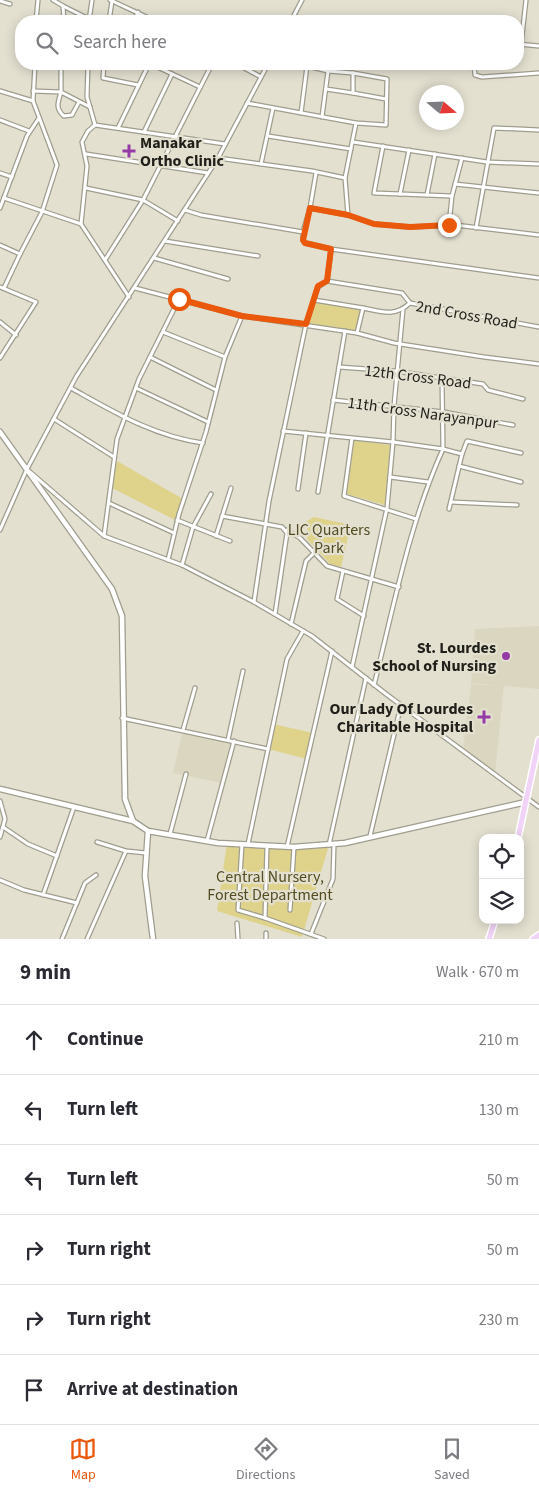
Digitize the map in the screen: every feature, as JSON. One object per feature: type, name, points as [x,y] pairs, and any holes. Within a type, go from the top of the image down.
[{"type":"main road","points":[[519,834],[539,740]]},
{"type":"main road","points":[[489,939],[494,924]]},
{"type":"main road","points":[[532,939],[539,935]]},
{"type":"street","points":[[37,15],[38,0]]},
{"type":"street","points":[[53,0],[80,15]]},
{"type":"street","points":[[90,15],[92,0]]},
{"type":"street","points":[[110,15],[111,0],[144,15]]},
{"type":"street","points":[[294,15],[302,0]]},
{"type":"street","points":[[524,15],[526,0]]},
{"type":"street","points":[[0,1],[10,4]]},
{"type":"street","points":[[63,6],[64,15]]},
{"type":"street","points":[[524,44],[539,46]]},
{"type":"street","points":[[0,358],[36,302],[2,288],[42,212],[57,165],[33,102],[35,70]]},
{"type":"street","points":[[61,70],[61,92],[57,107],[59,112],[64,116],[72,115],[79,102]]},
{"type":"street","points":[[88,70],[87,97],[95,125]]},
{"type":"street","points":[[104,70],[103,78],[138,85]]},
{"type":"street","points":[[118,128],[147,70]]},
{"type":"street","points":[[163,70],[200,87]]},
{"type":"street","points":[[105,260],[142,200],[209,70]]},
{"type":"street","points":[[248,70],[261,77]]},
{"type":"street","points":[[0,530],[27,469],[71,388],[218,158],[265,70]]},
{"type":"street","points":[[301,113],[306,70]]},
{"type":"street","points":[[247,103],[356,123],[386,125],[387,79],[324,70]]},
{"type":"street","points":[[475,70],[475,75],[482,76],[539,73]]},
{"type":"street","points":[[322,117],[328,71]]},
{"type":"street","points":[[353,73],[353,94]]},
{"type":"street","points":[[144,132],[172,74]]},
{"type":"street","points":[[326,89],[386,99]]},
{"type":"street","points":[[0,91],[33,102]]},
{"type":"street","points":[[34,91],[61,92],[90,107]]},
{"type":"street","points":[[261,164],[274,108]]},
{"type":"street","points":[[0,208],[30,131],[39,118]]},
{"type":"street","points":[[0,120],[30,131]]},
{"type":"street","points":[[348,215],[345,178],[356,123]]},
{"type":"street","points":[[81,224],[86,154],[82,142],[88,131],[95,125],[225,144]]},
{"type":"street","points":[[476,228],[494,128],[539,130]]},
{"type":"street","points":[[268,136],[351,149]]},
{"type":"street","points":[[353,142],[487,162],[539,164]]},
{"type":"street","points":[[383,146],[374,192],[452,196]]},
{"type":"street","points":[[400,194],[409,150]]},
{"type":"street","points":[[86,154],[208,173]]},
{"type":"street","points":[[427,195],[435,154]]},
{"type":"street","points":[[218,158],[345,178]]},
{"type":"street","points":[[449,225],[452,196],[462,158]]},
{"type":"street","points":[[0,173],[12,178]]},
{"type":"street","points":[[316,173],[304,232],[303,240],[305,243],[331,249],[539,278]]},
{"type":"street","points":[[455,184],[539,192]]},
{"type":"street","points":[[85,188],[142,200],[178,222]]},
{"type":"street","points":[[4,198],[81,224],[129,297]]},
{"type":"street","points":[[310,208],[348,215],[374,224],[410,227],[449,225],[539,235]]},
{"type":"street","points":[[185,210],[200,215],[304,232]]},
{"type":"street","points":[[165,241],[258,256]]},
{"type":"street","points":[[0,245],[20,254]]},
{"type":"street","points":[[327,281],[331,249]]},
{"type":"street","points":[[154,258],[228,279]]},
{"type":"street","points":[[254,602],[265,524],[283,431],[306,324],[318,286],[327,281],[402,293],[410,303]]},
{"type":"street","points":[[135,288],[242,316],[306,324],[358,333],[401,344],[539,364]]},
{"type":"street","points":[[104,536],[117,438],[136,388],[179,299]]},
{"type":"street","name":"2nd Cross Road","points":[[314,300],[390,314],[403,309],[410,303],[539,327]]},
{"type":"street","points":[[358,333],[363,308]]},
{"type":"street","points":[[352,667],[387,508],[403,309]]},
{"type":"street","points":[[168,560],[177,520],[203,443],[224,357],[242,316]]},
{"type":"street","points":[[0,322],[16,335]]},
{"type":"street","points":[[318,492],[345,331]]},
{"type":"street","points":[[162,332],[224,357]]},
{"type":"street","points":[[150,357],[216,390]]},
{"type":"street","name":"12th Cross Road","points":[[339,367],[398,371],[483,384],[488,390],[523,399]]},
{"type":"street","points":[[374,685],[416,519],[428,482],[443,449],[444,412],[442,379]]},
{"type":"street","points":[[71,388],[125,418],[175,439],[203,443]]},
{"type":"street","points":[[136,388],[208,422]]},
{"type":"street","name":"11th Cross Narayanpur","points":[[333,400],[444,412],[513,425]]},
{"type":"street","points":[[54,419],[114,457]]},
{"type":"street","points":[[283,431],[393,442],[443,449],[462,454]]},
{"type":"street","points":[[0,432],[112,589],[122,616],[124,629],[122,718],[125,799],[133,821]]},
{"type":"street","points":[[298,489],[306,433]]},
{"type":"street","points":[[352,438],[344,496],[387,508],[416,519]]},
{"type":"street","points":[[449,509],[462,454],[467,441],[521,453]]},
{"type":"street","points":[[459,466],[521,482]]},
{"type":"street","points":[[27,469],[104,536],[182,565],[303,630],[539,807]]},
{"type":"street","points":[[390,476],[428,482]]},
{"type":"street","points":[[216,536],[231,488]]},
{"type":"street","points":[[182,565],[193,527],[211,494]]},
{"type":"street","points":[[109,502],[174,533]]},
{"type":"street","points":[[451,502],[517,504]]},
{"type":"street","points":[[222,516],[282,527],[300,538],[327,566],[399,587]]},
{"type":"street","points":[[177,520],[230,541]]},
{"type":"street","points":[[275,614],[288,532],[282,527]]},
{"type":"street","points":[[291,624],[306,561],[314,553]]},
{"type":"street","points":[[343,571],[337,598],[364,616]]},
{"type":"street","points":[[248,844],[287,659],[303,630]]},
{"type":"street","points":[[287,847],[332,651]]},
{"type":"street","points":[[228,740],[243,671]]},
{"type":"street","points":[[311,934],[333,879],[331,844],[366,678]]},
{"type":"street","points":[[183,730],[194,688]]},
{"type":"street","points":[[370,836],[401,705]]},
{"type":"street","points":[[122,718],[268,749]]},
{"type":"street","points":[[207,841],[234,741]]},
{"type":"street","points":[[170,834],[186,774]]},
{"type":"street","points":[[0,788],[133,821],[148,831],[207,841],[287,847],[331,844],[527,799]]},
{"type":"street","points":[[0,801],[5,819],[0,837]]},
{"type":"street","points":[[43,895],[74,806]]},
{"type":"street","points":[[3,827],[28,844],[57,856]]},
{"type":"street","points":[[148,831],[145,876],[152,939]]},
{"type":"street","points":[[97,842],[126,851],[147,853]]},
{"type":"street","points":[[242,844],[238,910],[324,939]]},
{"type":"street","points":[[265,918],[267,846]]},
{"type":"street","points":[[290,910],[294,847]]},
{"type":"street","points":[[87,939],[126,851]]},
{"type":"street","points":[[62,939],[85,883],[96,875]]},
{"type":"street","points":[[0,880],[24,890],[77,903]]},
{"type":"street","points":[[237,923],[238,939]]},
{"type":"street","points":[[266,934],[266,939]]},
{"type":"shaded area","name":"St. Lourdes School of Nursing","points":[[539,626],[539,689],[471,683],[475,629]]},
{"type":"shaded area","name":"Our Lady Of Lourdes Charitable Hospital","points":[[471,684],[504,686],[495,774],[463,749]]},
{"type":"shaded area","points":[[183,730],[234,741],[222,783],[173,773]]},
{"type":"green space","points":[[314,300],[363,308],[357,333],[306,324]]},
{"type":"green space","points":[[354,440],[390,445],[385,505],[347,494]]},
{"type":"green space","points":[[117,461],[183,499],[175,520],[112,488]]},
{"type":"green space","name":"LIC Quarters Park","points":[[314,517],[351,525],[341,567],[330,564],[307,539],[307,521]]},
{"type":"green space","points":[[273,724],[313,733],[307,759],[268,749]]},
{"type":"green space","name":"Central Nursery, Forest Department","points":[[227,843],[294,847],[329,845],[302,937],[217,911]]},
{"type":"place","name":"Manakar Ortho Clinic","points":[[129,151]]},
{"type":"place","name":"St. Lourdes School of Nursing","points":[[506,656]]},
{"type":"place","name":"Our Lady Of Lourdes Charitable Hospital","points":[[484,717]]},
{"type":"route","points":[[179,299],[242,316],[306,324],[318,286],[327,281],[331,249],[305,243],[303,240],[310,208],[348,215],[374,224],[410,227],[449,225]]}]
